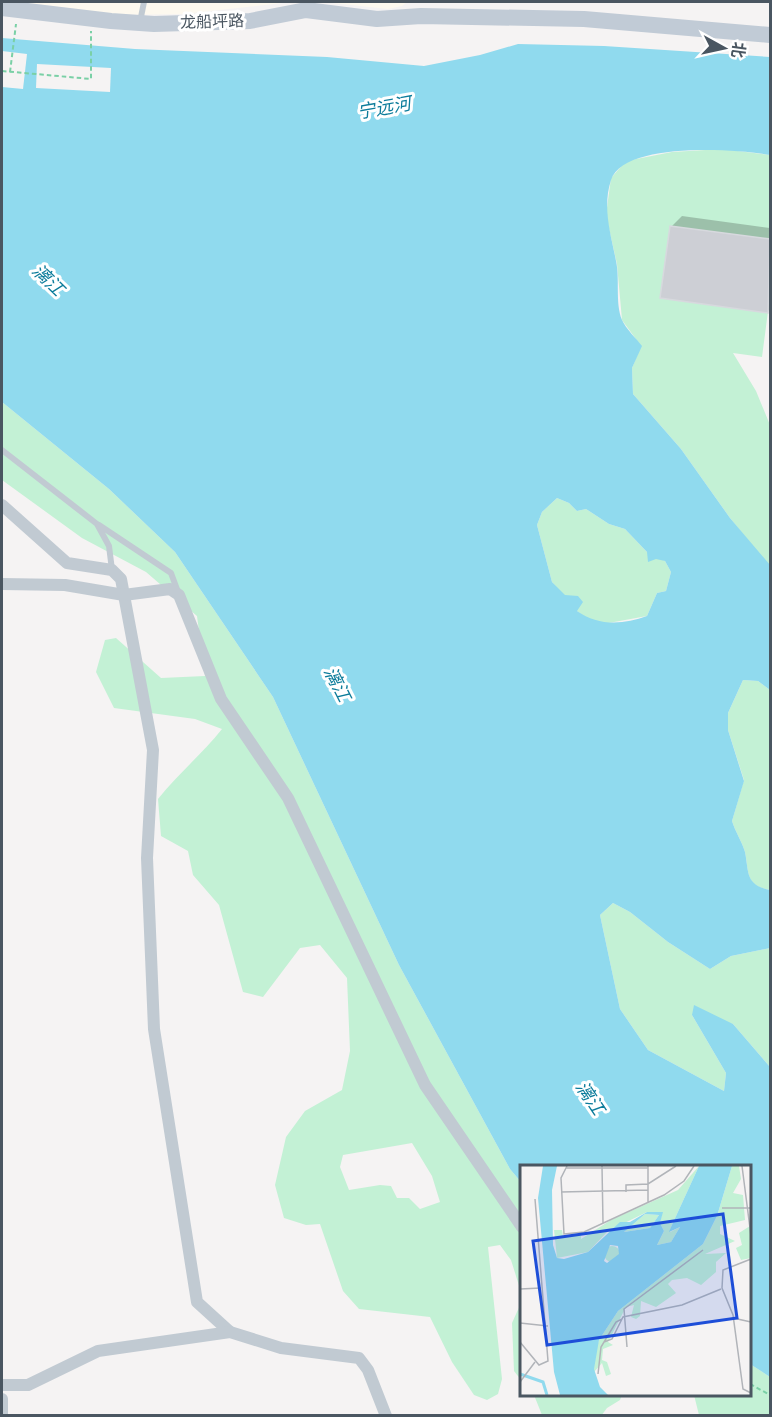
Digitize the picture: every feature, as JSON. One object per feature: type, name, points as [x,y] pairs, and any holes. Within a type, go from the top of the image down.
[{"type":"street","name":"龙船坪路","points":[[10,9],[140,23],[250,21],[306,10],[377,19],[422,9],[584,19],[771,35]]},
{"type":"street","points":[[2,505],[67,563],[112,570],[121,579],[153,750],[147,858],[154,1029],[197,1302],[230,1332],[281,1348],[359,1358],[368,1370],[386,1416]]},
{"type":"street","points":[[2,584],[65,585],[124,595],[170,589],[179,595],[221,699],[288,798],[425,1084],[520,1224]]},
{"type":"street","points":[[2,1385],[28,1385],[98,1351],[230,1332]]},
{"type":"street","points":[[2,1399],[2,1416]]},
{"type":"lane","points":[[140,23],[144,2]]},
{"type":"lane","points":[[2,450],[98,524],[171,573],[179,595]]},
{"type":"lane","points":[[98,524],[109,546],[112,570]]},
{"type":"path","points":[[10,9],[10,72]]},
{"type":"path","points":[[2,71],[91,79],[89,42],[93,19]]},
{"type":"path","points":[[751,1385],[771,1395]]},
{"type":"shaded area","points":[[20,2],[407,2],[402,6],[388,9],[332,3],[283,3],[183,14],[121,15]]},
{"type":"green space","points":[[722,149],[770,155],[770,296],[762,357],[733,353],[756,391],[770,425],[770,567],[730,518],[681,449],[633,394],[632,368],[641,346],[622,320],[617,264],[606,215],[611,178],[626,161],[672,152]]},
{"type":"green space","points":[[2,402],[109,489],[175,552],[273,697],[399,965],[510,1169],[520,1181],[520,1289],[511,1260],[500,1245],[488,1247],[502,1379],[498,1394],[487,1400],[474,1395],[452,1362],[430,1317],[359,1309],[343,1291],[320,1224],[306,1225],[284,1218],[275,1185],[286,1137],[305,1111],[342,1090],[350,1051],[347,978],[320,945],[300,948],[263,997],[243,992],[219,905],[193,875],[188,851],[161,836],[158,799],[222,729],[195,719],[114,708],[96,672],[105,640],[116,638],[161,678],[205,676],[197,616],[146,572],[82,538],[2,480]],"holes":[[[412,1143],[432,1176],[440,1202],[420,1209],[409,1198],[397,1198],[391,1186],[380,1185],[349,1190],[340,1167],[343,1155]]]},
{"type":"green space","points":[[557,498],[569,503],[577,511],[586,509],[609,524],[625,529],[647,552],[665,561],[671,572],[666,591],[657,593],[647,616],[603,624],[590,621],[577,611],[552,582],[537,525],[542,512]]},
{"type":"green space","points":[[743,680],[758,681],[770,690],[770,890],[752,881],[745,852],[732,821],[744,780],[728,730],[728,713]]},
{"type":"green space","points":[[613,903],[630,912],[668,942],[710,969],[731,956],[770,948],[770,1067],[733,1024],[692,1015],[726,1073],[724,1091],[648,1050],[620,1009],[600,915]]},
{"type":"green space","points":[[520,1305],[520,1379],[514,1371],[512,1323]]},
{"type":"green space","points":[[751,1365],[770,1377],[770,1415],[699,1415],[694,1396],[751,1396]]},
{"type":"green space","points":[[534,1396],[622,1396],[601,1416],[542,1415]]},
{"type":"water","points":[[2,38],[135,49],[327,57],[424,66],[480,55],[518,44],[604,46],[770,57],[770,155],[709,150],[659,153],[637,159],[620,167],[611,180],[607,211],[617,268],[620,313],[626,327],[642,346],[632,368],[633,394],[681,449],[730,518],[770,565],[770,690],[758,681],[743,680],[728,713],[728,730],[744,781],[732,821],[745,852],[752,881],[770,890],[770,948],[731,956],[710,969],[668,942],[630,912],[613,903],[600,915],[620,1009],[648,1050],[724,1091],[726,1073],[692,1015],[694,1005],[733,1024],[770,1067],[770,1377],[751,1365],[751,1165],[520,1165],[520,1181],[510,1169],[399,965],[273,697],[175,552],[109,489],[2,402]],"holes":[[[557,498],[569,503],[577,511],[586,509],[609,524],[625,529],[647,552],[648,562],[656,559],[665,561],[671,572],[666,591],[657,593],[647,616],[611,623],[593,619],[577,611],[583,602],[578,596],[565,595],[552,582],[537,525],[542,512]]]},
{"type":"pier","points":[[2,51],[27,54],[23,89],[2,87]]},
{"type":"pier","points":[[37,64],[111,68],[110,92],[36,88]]},
{"type":"building","points":[[670,226],[770,239],[768,313],[660,298]]},
{"type":"water label","name":"宁远河","points":[[384,108]]},
{"type":"water label","name":"漓江","points":[[48,280]]},
{"type":"water label","name":"漓江","points":[[337,684]]},
{"type":"water label","name":"漓江","points":[[590,1098]]}]
